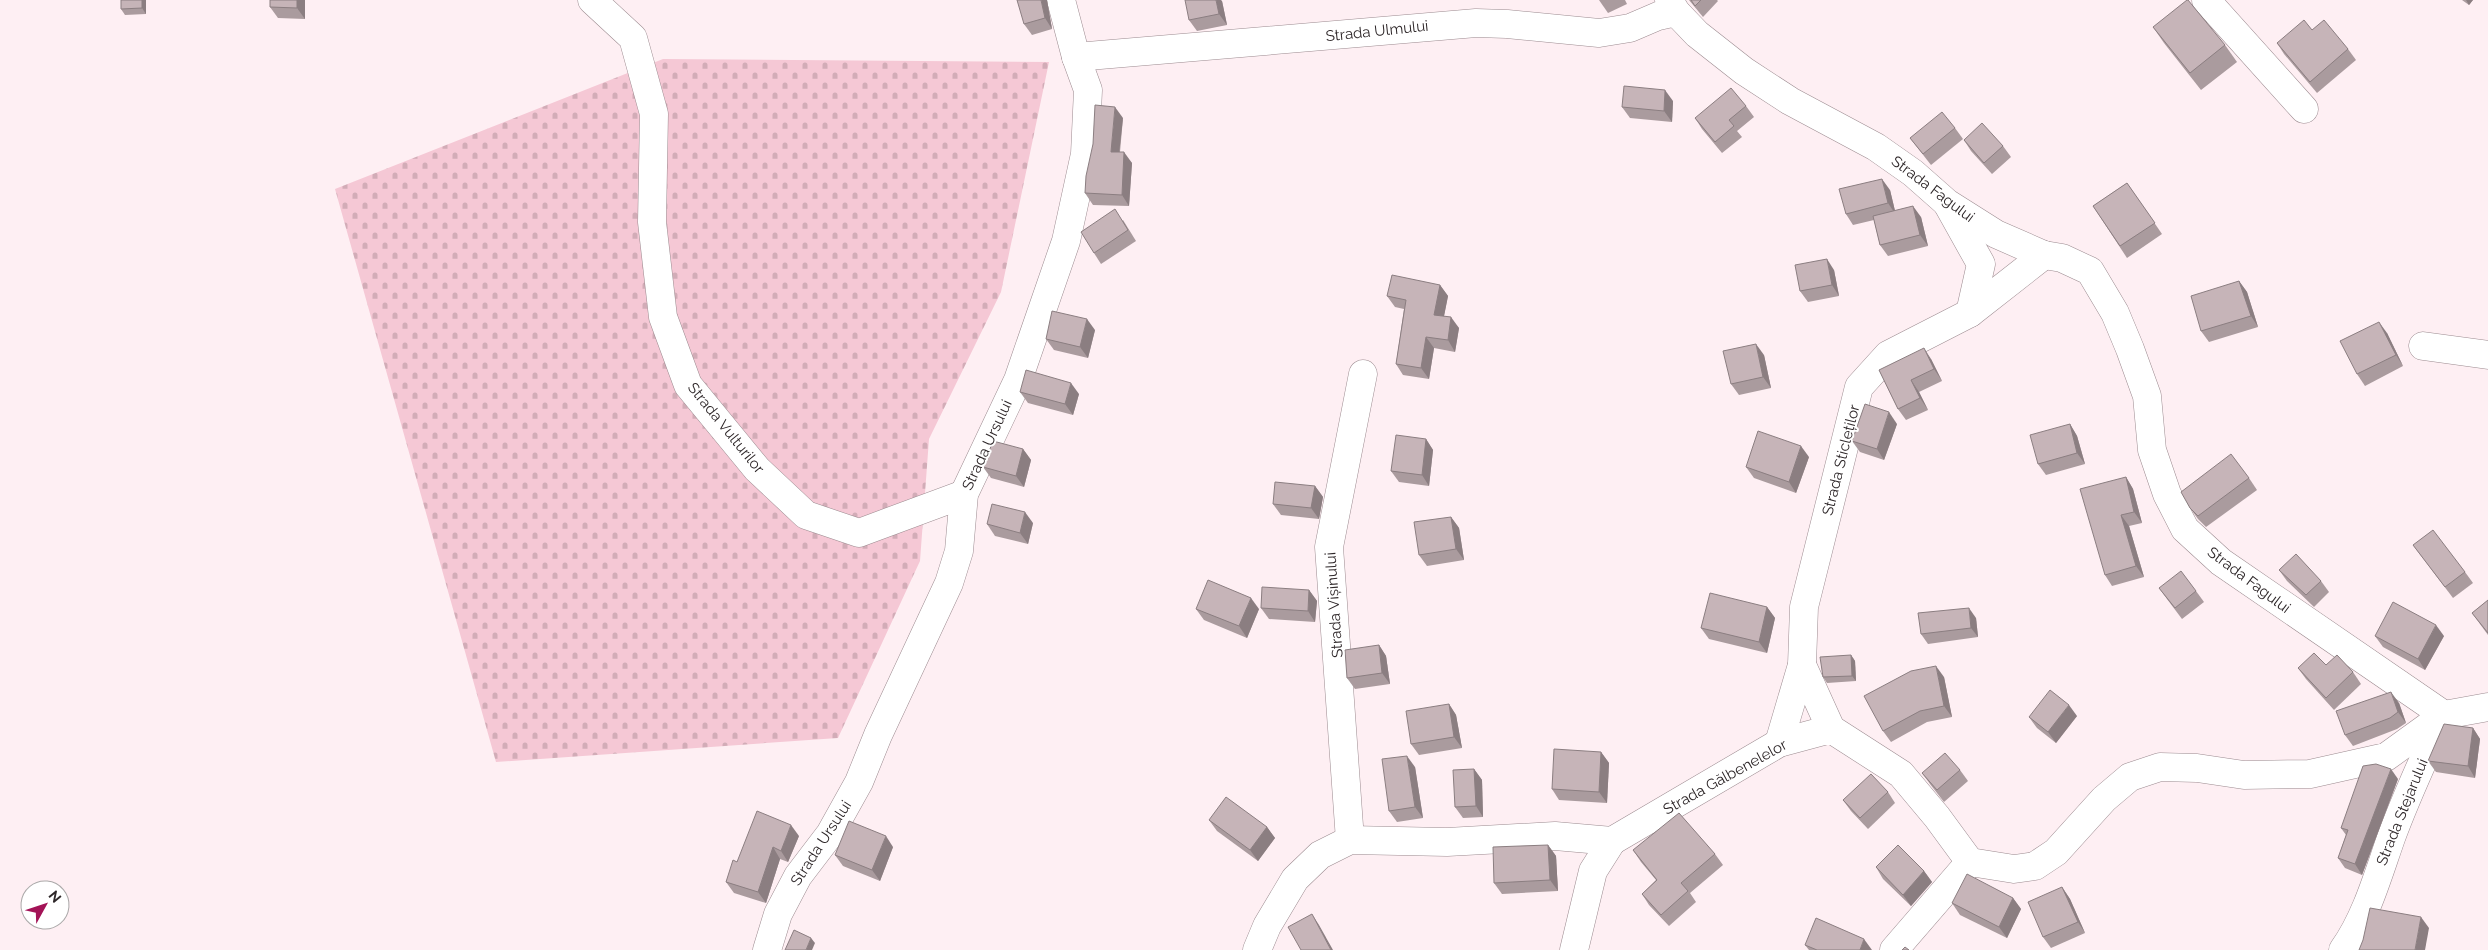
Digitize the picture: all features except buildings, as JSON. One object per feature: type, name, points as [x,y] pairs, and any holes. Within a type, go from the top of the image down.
[{"type":"street","name":"Strada Vulturilor","points":[[592,0],[633,38],[654,114],[652,222],[663,317],[688,385],[757,469],[806,515],[859,533],[964,494]]},
{"type":"street","name":"Strada Ursului","points":[[767,950],[778,914],[794,884],[830,834],[859,782],[878,735],[949,583],[959,551],[964,494],[1018,380],[1066,241],[1086,145],[1088,90],[1076,57],[1061,0]]},
{"type":"street","points":[[2206,0],[2304,109]]},
{"type":"street","name":"Strada Ulmului","points":[[1076,57],[1476,23],[1507,24],[1599,33],[1630,28],[1658,16],[1672,6]]},
{"type":"street","name":"Strada Fagului","points":[[1672,6],[1697,34],[1744,71],[1790,101],[1876,147],[1913,173],[1946,203],[1996,234],[2044,255],[2062,258],[2090,271],[2115,313],[2148,396],[2152,450],[2167,494],[2185,529],[2221,562],[2444,715]]},
{"type":"street","points":[[1946,203],[1981,264],[1970,313]]},
{"type":"street","name":"Strada Sticleților","points":[[1779,743],[1802,665],[1804,607],[1859,387],[1888,355],[1970,313],[2044,255]]},
{"type":"street","points":[[2423,346],[2488,356]]},
{"type":"street","name":"Strada Vișinului","points":[[1350,840],[1329,547],[1363,374]]},
{"type":"street","name":"Strada Sticleților","points":[[1802,665],[1831,729]]},
{"type":"street","points":[[1831,729],[1901,774],[1938,817],[1970,862],[2014,869],[2035,866],[2056,852],[2104,799],[2130,777],[2160,767],[2197,768],[2244,775],[2310,774],[2386,757],[2444,715],[2488,707]]},
{"type":"street","name":"Strada Stejarului","points":[[2343,950],[2351,940],[2411,785],[2444,715]]},
{"type":"street","name":"Strada Gălbenelelor","points":[[1612,840],[1779,743],[1831,729]]},
{"type":"street","points":[[1257,950],[1267,926],[1295,879],[1320,855],[1350,840],[1447,842],[1555,836],[1612,840],[1593,871],[1574,950]]},
{"type":"street","points":[[1894,950],[1970,862]]},
{"type":"green space","points":[[663,59],[1049,62],[1001,292],[929,439],[920,561],[838,738],[496,762],[335,189]]}]
